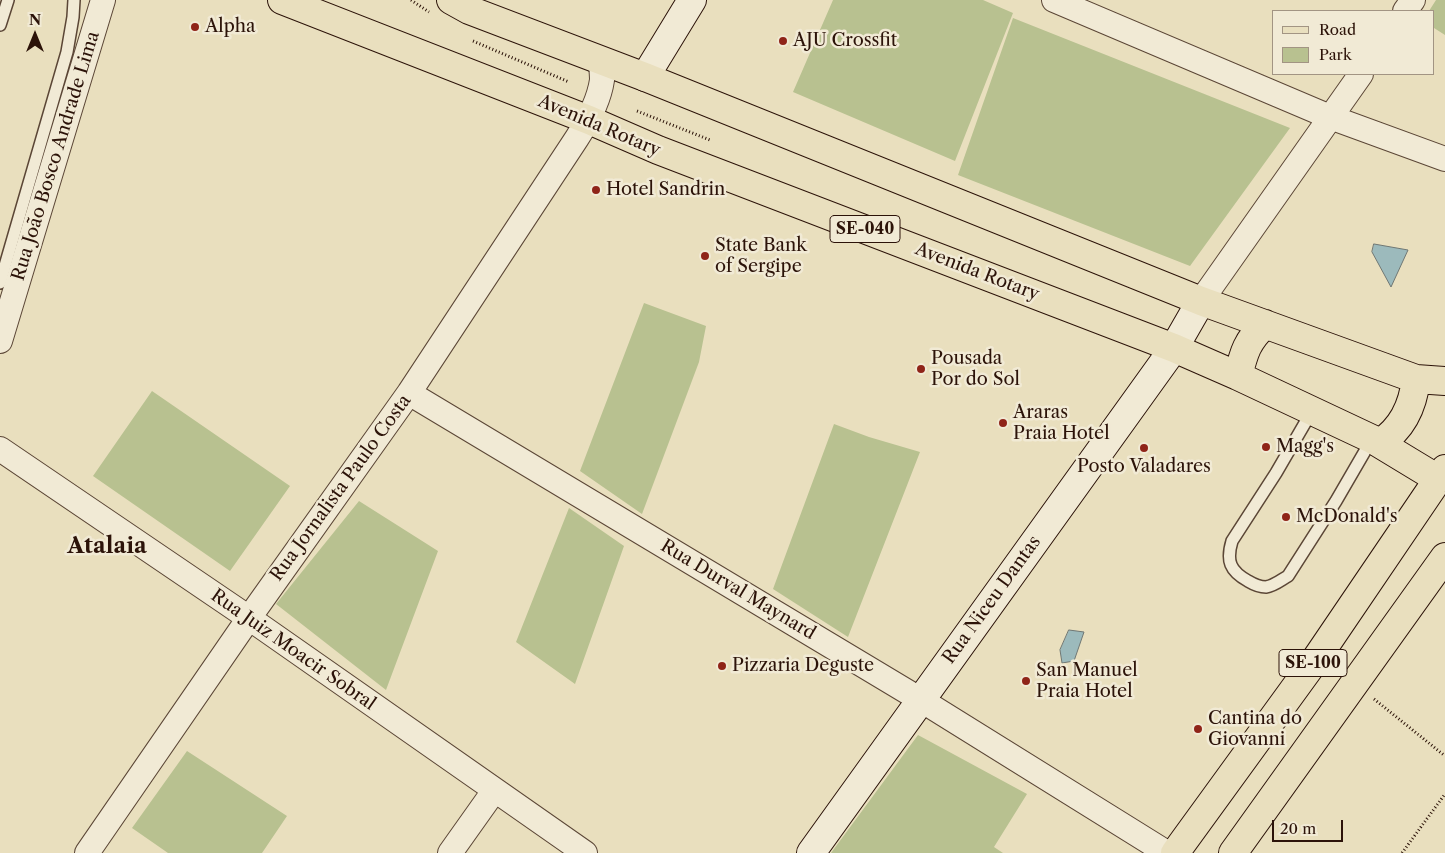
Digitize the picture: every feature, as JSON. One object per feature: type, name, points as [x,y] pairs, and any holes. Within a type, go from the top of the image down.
[{"type":"main road","name":"Avenida Rotary","points":[[282,0],[589,120],[658,150],[1174,348],[1238,376],[1442,474]]},
{"type":"main road","points":[[451,0],[468,10],[645,77],[1201,301],[1416,379],[1445,381]]},
{"type":"main road","points":[[1238,376],[1247,345],[1252,336],[1265,324]]},
{"type":"main road","points":[[1376,441],[1391,436],[1402,423],[1414,396],[1416,379]]},
{"type":"main road","name":"SE-100","points":[[1175,853],[1316,658],[1442,474]]},
{"type":"main road","name":"SE-100","points":[[1233,853],[1354,683],[1430,584],[1445,557]]},
{"type":"street","name":"Rua João Bosco Andrade Lima","points":[[0,340],[102,0]]},
{"type":"street","points":[[645,77],[692,0]]},
{"type":"street","points":[[1054,0],[1330,117],[1445,159]]},
{"type":"street","name":"Rua Jornalista Paulo Costa","points":[[87,853],[249,618],[409,393],[589,120],[602,79],[600,60]]},
{"type":"street","points":[[1201,301],[1360,75]]},
{"type":"street","name":"Rua Niceu Dantas","points":[[811,853],[1174,348],[1201,301]]},
{"type":"street","name":"Rua Durval Maynard","points":[[409,393],[921,700],[1167,853]]},
{"type":"street","name":"Rua Juiz Moacir Sobral","points":[[0,449],[249,618],[585,853]]},
{"type":"street","points":[[450,853],[494,791]]},
{"type":"lane","points":[[0,25],[8,0]]},
{"type":"lane","points":[[0,283],[67,52],[74,0]]},
{"type":"lane","points":[[1312,411],[1276,473],[1239,530],[1229,550],[1229,559],[1237,575],[1255,585],[1266,587],[1276,584],[1288,576],[1376,441]]},
{"type":"path","points":[[1354,683],[1445,756]]},
{"type":"path","points":[[1402,853],[1445,794]]},
{"type":"green space","points":[[833,0],[983,0],[1013,13],[955,161],[793,92]]},
{"type":"green space","points":[[1436,0],[1445,0],[1445,35],[1435,29],[1435,10],[1430,10]]},
{"type":"green space","points":[[1013,18],[1290,128],[1190,266],[958,175]]},
{"type":"green space","points":[[644,303],[706,326],[699,362],[642,514],[580,471]]},
{"type":"green space","points":[[152,391],[290,486],[230,571],[93,476]]},
{"type":"green space","points":[[834,424],[869,437],[920,452],[848,637],[773,589]]},
{"type":"green space","points":[[359,501],[438,551],[386,690],[276,604]]},
{"type":"green space","points":[[569,508],[624,546],[575,684],[516,642]]},
{"type":"green space","points":[[918,735],[1027,794],[994,847],[1003,853],[831,853]]},
{"type":"green space","points":[[187,751],[287,816],[262,853],[168,853],[132,828]]},
{"type":"water","points":[[1374,244],[1408,250],[1391,287],[1372,252]]},
{"type":"water","points":[[1069,630],[1084,632],[1074,661],[1062,663],[1060,650]]},
{"type":"place","name":"Alpha","points":[[195,27]]},
{"type":"place","name":"AJU Crossfit","points":[[783,41]]},
{"type":"place","name":"Hotel Sandrin","points":[[596,190]]},
{"type":"place","name":"State Bank of Sergipe","points":[[705,256]]},
{"type":"place","name":"Pousada Por do Sol","points":[[921,369]]},
{"type":"place","name":"Araras Praia Hotel","points":[[1003,423]]},
{"type":"place","name":"Magg's","points":[[1266,447]]},
{"type":"place","name":"Posto Valadares","points":[[1144,448]]},
{"type":"place","name":"McDonald's","points":[[1286,517]]},
{"type":"place","name":"Pizzaria Deguste","points":[[722,666]]},
{"type":"place","name":"San Manuel Praia Hotel","points":[[1026,681]]},
{"type":"place","name":"Cantina do Giovanni","points":[[1198,729]]},
{"type":"district","name":"Atalaia","points":[[107,547]]}]
